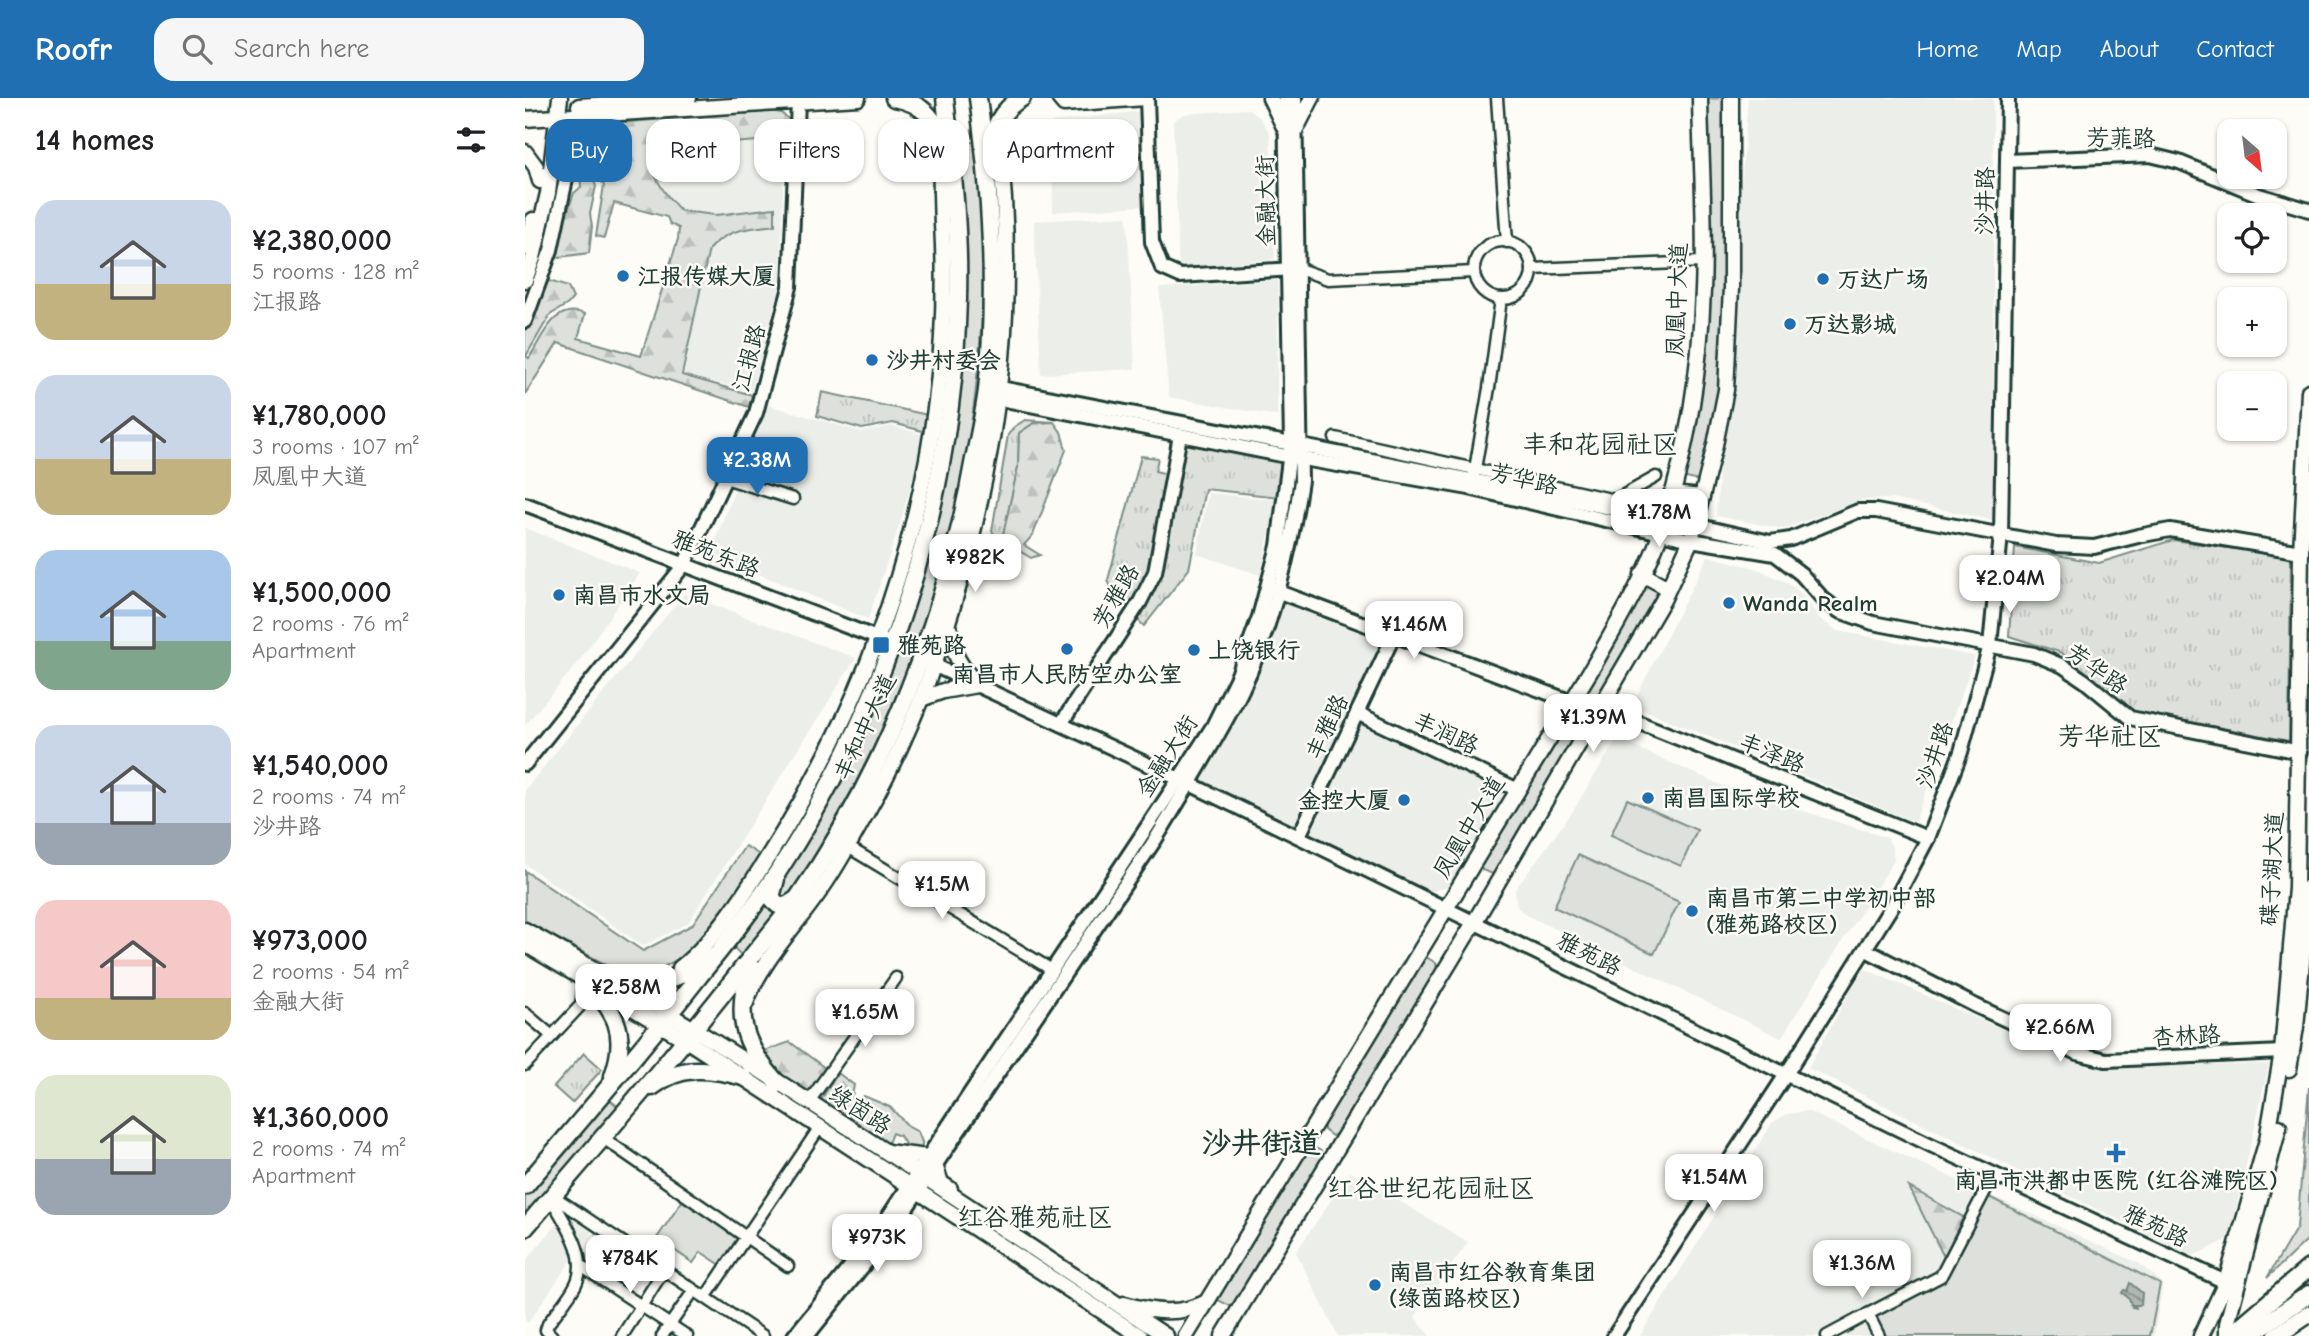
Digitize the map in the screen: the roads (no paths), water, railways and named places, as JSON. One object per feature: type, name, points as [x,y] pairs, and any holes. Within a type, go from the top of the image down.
[{"type":"main road","points":[[603,98],[622,103]]},
{"type":"main road","points":[[525,110],[689,98]]},
{"type":"main road","points":[[525,119],[555,108],[610,114],[857,98]]},
{"type":"main road","points":[[894,98],[912,101],[931,119]]},
{"type":"main road","name":"丰和中大道","points":[[945,98],[947,119]]},
{"type":"main road","name":"丰和中大道","points":[[978,98],[983,137]]},
{"type":"main road","points":[[1000,119],[1022,98]]},
{"type":"main road","points":[[1059,98],[1063,104],[1146,98]]},
{"type":"main road","points":[[1270,98],[1291,129],[1312,98]]},
{"type":"main road","name":"凤凰中大道","points":[[1186,1336],[1572,702],[1642,575],[1662,526],[1693,398],[1703,289],[1698,98]]},
{"type":"main road","points":[[1223,1336],[1475,922],[1668,589],[1691,540],[1726,390],[1731,288],[1731,98]]},
{"type":"main road","points":[[1732,127],[1738,98]]},
{"type":"main road","points":[[525,279],[533,258],[555,108]]},
{"type":"main road","points":[[741,1017],[750,990],[762,970],[823,887],[887,776],[921,699],[928,663],[949,620],[972,541],[988,472],[993,392],[1007,271],[1006,216],[999,133],[1003,113]]},
{"type":"main road","points":[[599,119],[610,114]]},
{"type":"main road","points":[[662,981],[697,955],[762,866],[823,762],[885,641],[887,616],[917,508],[934,412],[941,351],[943,237],[938,150],[929,116]]},
{"type":"main road","points":[[525,152],[545,183],[525,248]]},
{"type":"main road","name":"丰和中大道","points":[[525,1186],[665,1019],[777,873],[837,771],[867,709],[885,641],[911,590],[940,473],[951,396],[958,298],[954,182]]},
{"type":"main road","name":"丰和中大道","points":[[525,1228],[690,1035],[797,899],[854,807],[891,730],[928,663],[993,392],[992,255],[987,182]]},
{"type":"main road","name":"碟子湖大道","points":[[2227,1336],[2232,1285],[2267,1140],[2282,1052],[2296,888],[2301,551],[2309,391]]},
{"type":"main road","points":[[1671,494],[1702,497]]},
{"type":"main road","points":[[1642,575],[1668,589]]},
{"type":"main road","points":[[921,699],[943,691],[977,685],[959,663],[951,647],[949,620]]},
{"type":"main road","points":[[777,873],[771,897],[778,905],[786,906],[797,899]]},
{"type":"main road","name":"碟子湖大道","points":[[2201,1336],[2232,1285],[2276,1145],[2296,1027],[2309,887]]},
{"type":"main road","name":"绿茵路","points":[[525,930],[608,976],[690,1035],[808,1103],[882,1151],[917,1182],[1109,1307],[1166,1336]]},
{"type":"main road","points":[[608,976],[635,983],[673,979],[696,966],[730,937]]},
{"type":"main road","name":"绿茵路","points":[[525,944],[585,979],[665,1019]]},
{"type":"main road","points":[[753,955],[741,999],[741,1017],[755,1054],[778,1084]]},
{"type":"main road","points":[[585,979],[606,1002],[617,1021],[621,1039],[620,1056],[609,1087]]},
{"type":"main road","name":"绿茵路","points":[[690,1035],[744,1077],[820,1127],[980,1215],[1109,1307],[1140,1336]]},
{"type":"main road","points":[[631,1104],[659,1082],[691,1069],[707,1069],[744,1077]]},
{"type":"main road","points":[[882,1151],[931,1161],[941,1183],[973,1205],[980,1215]]},
{"type":"main road","points":[[2233,1336],[2242,1325],[2309,1268]]},
{"type":"main road","points":[[2248,1336],[2309,1294]]},
{"type":"main road","points":[[1109,1307],[1162,1313],[1185,1310],[1207,1302]]},
{"type":"main road","points":[[1109,1307],[1123,1336]]},
{"type":"main road","points":[[1237,1313],[1240,1336]]},
{"type":"main road","points":[[2276,1336],[2309,1314]]},
{"type":"main road","points":[[2295,1336],[2309,1327]]},
{"type":"street","points":[[1146,98],[1152,242],[1163,268],[1180,276],[1293,269],[1328,279],[1474,272]]},
{"type":"street","name":"金融大街","points":[[1285,98],[1291,129]]},
{"type":"street","name":"金融大街","points":[[794,1336],[917,1182],[1184,781],[1238,675],[1259,617],[1273,590],[1278,546],[1296,451],[1291,129],[1296,98]]},
{"type":"street","points":[[1497,98],[1507,242]]},
{"type":"street","name":"沙井路","points":[[1614,1336],[1866,950],[1929,838],[1961,752],[1990,645],[2001,535],[2008,98]]},
{"type":"street","name":"江报路","points":[[525,764],[684,565],[756,412],[790,287],[798,102]]},
{"type":"street","name":"芳菲路","points":[[2007,161],[2150,155],[2179,162],[2259,195],[2309,210]]},
{"type":"street","points":[[525,321],[551,250],[566,182]]},
{"type":"street","points":[[1497,242],[1514,244],[1527,254],[1532,269],[1526,287],[1520,294],[1501,299],[1479,287],[1474,272],[1480,253],[1497,242]]},
{"type":"street","points":[[1532,269],[1703,262]]},
{"type":"street","points":[[1474,475],[1501,299]]},
{"type":"street","name":"芳华路","points":[[993,392],[1181,435],[1474,475],[1662,526],[1691,540],[1775,554],[1801,574],[1823,599],[1839,611],[1873,623],[2034,654],[2085,681],[2130,718],[2300,752]]},
{"type":"street","name":"芳华路","points":[[993,392],[1662,526],[1695,525],[1770,542],[1791,539],[1858,511],[2056,545],[2094,547],[2169,530],[2301,551]]},
{"type":"street","name":"芳雅路","points":[[1061,724],[1140,602],[1155,572],[1181,435]]},
{"type":"street","points":[[1335,438],[1474,475],[1615,500],[1656,477]]},
{"type":"street","points":[[727,475],[794,496]]},
{"type":"street","name":"雅苑东路","points":[[525,504],[885,641]]},
{"type":"street","points":[[1273,590],[1572,702]]},
{"type":"street","name":"丰雅路","points":[[1299,836],[1394,635]]},
{"type":"street","name":"雅苑路","points":[[928,663],[1184,781],[1994,1174],[2232,1285]]},
{"type":"street","name":"丰泽路","points":[[1600,707],[1929,838]]},
{"type":"street","name":"丰润路","points":[[1357,713],[1518,790]]},
{"type":"street","name":"金融大街","points":[[931,1161],[1052,970],[1184,781]]},
{"type":"street","points":[[848,847],[1052,970]]},
{"type":"street","name":"杏林路","points":[[1866,950],[1973,1005],[2077,1053],[2096,1058],[2106,1060],[2282,1052]]},
{"type":"street","points":[[808,1103],[897,978]]},
{"type":"street","points":[[525,1065],[581,1004],[585,979]]},
{"type":"street","points":[[525,1013],[552,1036]]},
{"type":"street","points":[[709,1292],[820,1127]]},
{"type":"street","points":[[603,1138],[788,1266]]},
{"type":"street","points":[[1827,1336],[1941,1276],[1994,1174]]},
{"type":"street","name":"金融大街","points":[[807,1336],[891,1231],[917,1182]]},
{"type":"street","points":[[552,1197],[572,1238],[581,1266],[575,1286],[548,1324],[546,1331],[552,1336]]},
{"type":"street","points":[[552,1197],[763,1336]]},
{"type":"street","points":[[581,1266],[687,1336]]},
{"type":"street","points":[[622,1336],[664,1270]]},
{"type":"street","points":[[662,1336],[690,1296]]},
{"type":"street","points":[[1868,1314],[1879,1336]]},
{"type":"water","points":[[2130,1283],[2142,1293],[2141,1305],[2132,1305],[2137,1308],[2132,1307],[2129,1298],[2122,1293],[2127,1291]]},
{"type":"place","name":"江报传媒大厦","points":[[623,276]]},
{"type":"place","name":"万达广场","points":[[1823,279]]},
{"type":"place","name":"万达影城","points":[[1790,324]]},
{"type":"place","name":"沙井村委会","points":[[872,360]]},
{"type":"place","name":"南昌市水文局","points":[[559,595]]},
{"type":"place","name":"Wanda Realm","points":[[1729,603]]},
{"type":"place","name":"雅苑路","points":[[881,645]]},
{"type":"place","name":"南昌市人民防空办公室","points":[[1067,649]]},
{"type":"place","name":"上饶银行","points":[[1194,650]]},
{"type":"place","name":"南昌国际学校","points":[[1648,798]]},
{"type":"place","name":"金控大厦","points":[[1404,800]]},
{"type":"place","name":"南昌市第二中学初中部 (雅苑路校区)","points":[[1692,911]]},
{"type":"place","name":"南昌市洪都中医院 (红谷滩院区)","points":[[2116,1153]]},
{"type":"place","name":"南昌市红谷教育集团 (绿茵路校区)","points":[[1375,1285]]},
{"type":"district","name":"丰和花园社区","points":[[1600,445]]},
{"type":"district","name":"芳华社区","points":[[2110,737]]},
{"type":"district","name":"沙井街道","points":[[1261,1143]]},
{"type":"district","name":"红谷世纪花园社区","points":[[1431,1189]]},
{"type":"district","name":"红谷雅苑社区","points":[[1035,1218]]}]
